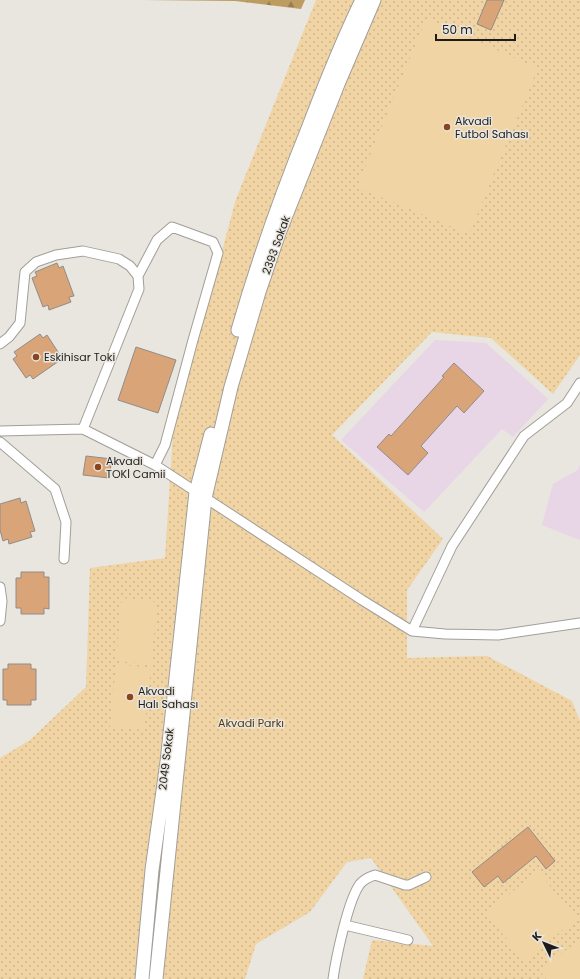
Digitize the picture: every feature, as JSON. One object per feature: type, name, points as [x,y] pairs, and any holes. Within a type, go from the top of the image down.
[{"type":"main road","name":"2393 Sokak","points":[[200,495],[230,358],[262,249],[344,37],[362,0]]},
{"type":"main road","name":"2393 Sokak","points":[[200,495],[242,348],[272,255],[338,84],[374,0]]},
{"type":"main road","name":"2049 Sokak","points":[[142,979],[152,870],[200,495]]},
{"type":"main road","name":"2049 Sokak","points":[[156,979],[200,495]]},
{"type":"street","points":[[83,429],[139,289],[138,276],[157,240],[172,227],[213,242],[218,253],[165,445],[155,465]]},
{"type":"street","points":[[0,344],[9,337],[20,323],[25,272],[36,262],[56,255],[83,251],[119,259],[130,266],[138,276]]},
{"type":"street","points":[[412,631],[452,546],[524,436],[567,403],[580,383]]},
{"type":"street","points":[[0,430],[83,429],[155,465],[412,631],[445,634],[498,634],[580,623]]},
{"type":"street","points":[[0,442],[55,490],[66,522],[64,559]]},
{"type":"street","points":[[0,587],[2,601],[0,621]]},
{"type":"street","points":[[331,978],[345,925],[359,885],[366,878],[375,874],[405,885],[409,885],[426,877]]},
{"type":"street","points":[[345,925],[408,940]]},
{"type":"shaded area","points":[[435,340],[486,343],[548,399],[513,437],[502,429],[424,512],[341,440]]},
{"type":"shaded area","points":[[580,465],[580,540],[542,525],[553,484],[578,470]]},
{"type":"green space","points":[[143,0],[305,0],[301,9],[235,1]]},
{"type":"green space","name":"Akvadi Parkı","points":[[316,0],[580,0],[580,355],[553,394],[491,338],[432,332],[332,435],[443,539],[407,590],[407,658],[487,656],[572,701],[580,721],[580,979],[363,979],[372,940],[433,946],[371,858],[347,862],[310,912],[256,944],[245,979],[0,979],[0,758],[30,740],[86,687],[90,568],[165,558],[173,433],[236,199]]},
{"type":"green space","name":"Akvadi Futbol Sahası","points":[[426,19],[538,68],[469,234],[357,187]]},
{"type":"green space","name":"Akvadi Halı Sahası","points":[[122,598],[157,602],[151,664],[116,661]]},
{"type":"green space","name":"Akvadi Halı Sahası","points":[[116,664],[151,668],[144,730],[110,727]]},
{"type":"green space","points":[[538,871],[576,919],[524,961],[486,913]]},
{"type":"green space","points":[[580,939],[580,979],[546,979],[540,971]]},
{"type":"building","points":[[487,0],[504,0],[491,30],[477,24]]},
{"type":"building","points":[[57,263],[59,268],[63,266],[74,296],[69,297],[71,302],[49,310],[48,305],[43,307],[32,278],[37,276],[35,272]]},
{"type":"building","name":"Eskihisar Toki","points":[[40,334],[43,338],[47,335],[60,355],[56,358],[59,361],[33,379],[30,375],[26,378],[13,359],[17,356],[14,352]]},
{"type":"building","points":[[136,347],[176,360],[158,413],[118,400]]},
{"type":"building","points":[[454,363],[484,391],[464,413],[457,406],[421,446],[428,453],[408,475],[377,447],[389,434],[391,436],[444,377],[442,376]]},
{"type":"building","name":"Akvadi TOKİ Camii","points":[[86,456],[112,459],[109,478],[83,475]]},
{"type":"building","points":[[20,498],[21,503],[26,501],[35,531],[30,532],[32,537],[9,544],[8,539],[3,541],[0,530],[0,504]]},
{"type":"building","points":[[21,572],[44,572],[44,577],[49,577],[49,609],[44,608],[44,614],[21,614],[21,608],[16,608],[16,578],[21,578]]},
{"type":"building","points":[[8,664],[31,664],[31,669],[36,669],[36,700],[31,700],[31,705],[7,705],[7,700],[3,700],[3,669],[8,669]]},
{"type":"building","points":[[528,827],[555,861],[546,869],[536,856],[503,883],[498,876],[484,887],[472,872]]},
{"type":"place","name":"Akvadi Futbol Sahası","points":[[447,127]]},
{"type":"place","name":"Eskihisar Toki","points":[[36,357]]},
{"type":"place","name":"Akvadi TOKİ Camii","points":[[98,467]]},
{"type":"place","name":"Akvadi Halı Sahası","points":[[130,697]]}]
